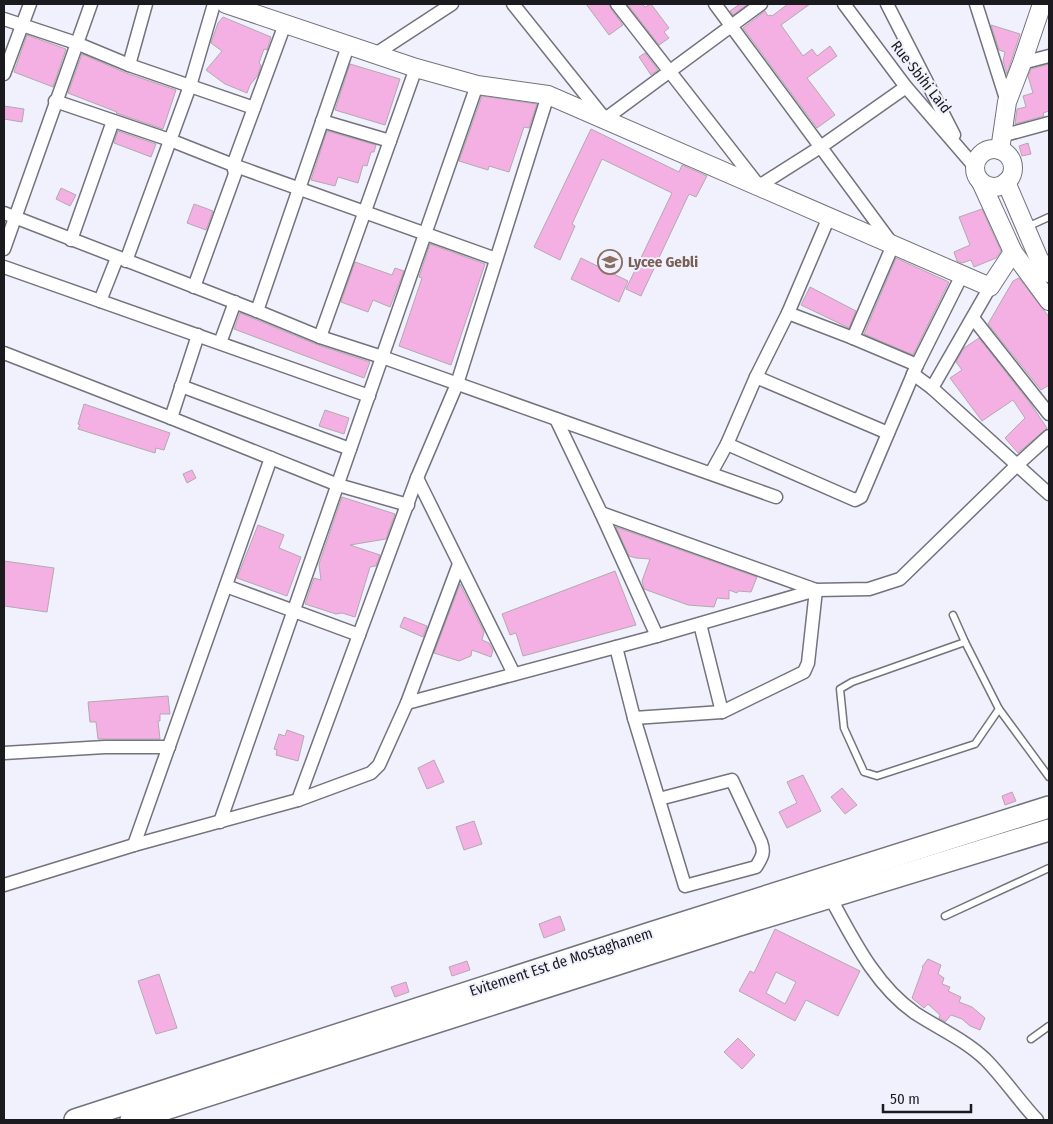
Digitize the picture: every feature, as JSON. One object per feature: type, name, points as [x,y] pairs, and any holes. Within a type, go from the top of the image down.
[{"type":"highway","name":"Evitement Est de Mostaghanem","points":[[75,1120],[651,933],[1049,808]]},
{"type":"highway","name":"Evitement Est de Mostaghanem","points":[[131,1120],[720,931],[1049,830]]},
{"type":"street","points":[[4,74],[30,4]]},
{"type":"street","points":[[4,249],[9,216],[55,102],[91,4]]},
{"type":"street","points":[[129,65],[146,4]]},
{"type":"street","points":[[100,301],[122,259],[170,140],[190,86],[214,4]]},
{"type":"street","points":[[226,4],[416,68],[477,85],[548,94],[990,287]]},
{"type":"street","points":[[374,55],[452,4]]},
{"type":"street","points":[[513,4],[605,119]]},
{"type":"street","points":[[617,4],[759,186]]},
{"type":"street","points":[[715,4],[822,146],[893,245]]},
{"type":"street","points":[[605,119],[761,4]]},
{"type":"street","name":"Rue Sbihi Laid","points":[[844,4],[906,87],[973,168]]},
{"type":"street","points":[[976,4],[1007,102]]},
{"type":"street","points":[[973,168],[986,185],[997,187],[1006,182],[1010,177],[1012,165],[1001,143],[1007,102],[1042,4]]},
{"type":"street","points":[[892,6],[1013,252],[1049,301]]},
{"type":"street","points":[[4,18],[129,65],[254,108]]},
{"type":"street","points":[[194,287],[235,174],[233,165],[285,24]]},
{"type":"street","points":[[257,311],[348,46]]},
{"type":"street","points":[[1022,63],[1049,56]]},
{"type":"street","points":[[320,337],[416,68]]},
{"type":"street","points":[[220,822],[477,85]]},
{"type":"street","points":[[759,186],[822,146],[906,87]]},
{"type":"street","points":[[298,800],[417,478],[457,384],[548,94]]},
{"type":"street","points":[[55,102],[170,140],[233,165],[496,259]]},
{"type":"street","points":[[71,240],[113,121]]},
{"type":"street","points":[[322,121],[390,141]]},
{"type":"street","points":[[973,168],[984,152],[1049,123]]},
{"type":"street","points":[[1006,182],[1039,259],[1049,273]]},
{"type":"street","points":[[9,216],[235,302],[320,337],[382,357],[776,496]]},
{"type":"street","points":[[711,473],[727,444],[756,377],[788,313],[829,217]]},
{"type":"street","points":[[853,338],[893,245]]},
{"type":"street","points":[[932,388],[990,287],[1013,252]]},
{"type":"street","points":[[4,267],[369,396]]},
{"type":"street","points":[[727,444],[855,500],[862,497],[915,369],[962,275]]},
{"type":"street","points":[[220,343],[235,302]]},
{"type":"street","points":[[788,313],[853,338],[915,369],[932,388],[1049,494]]},
{"type":"street","points":[[973,318],[1049,414]]},
{"type":"street","points":[[171,418],[198,336]]},
{"type":"street","points":[[4,353],[338,485],[408,505]]},
{"type":"street","points":[[756,377],[888,433]]},
{"type":"street","points":[[181,386],[350,449]]},
{"type":"street","points":[[556,419],[657,636]]},
{"type":"street","points":[[407,703],[657,636],[816,590],[869,589],[900,579],[1049,436]]},
{"type":"street","points":[[134,845],[271,458]]},
{"type":"street","points":[[417,478],[514,674]]},
{"type":"street","points":[[600,513],[816,590]]},
{"type":"street","points":[[4,885],[134,845],[298,800],[371,773],[376,769],[407,703],[459,564]]},
{"type":"street","points":[[226,586],[359,635]]},
{"type":"street","points":[[634,718],[722,712],[804,672],[808,663],[816,590]]},
{"type":"street","points":[[700,624],[722,712]]},
{"type":"street","points":[[616,647],[634,718],[685,886],[756,867],[763,857],[764,850],[761,842],[732,780],[659,799]]},
{"type":"street","points":[[4,753],[105,747],[169,747]]},
{"type":"street","points":[[830,897],[859,949],[884,985],[914,1012],[985,1059],[1037,1120]]},
{"type":"lane","points":[[1026,228],[1049,217]]},
{"type":"lane","points":[[953,615],[999,709],[1049,777]]},
{"type":"lane","points":[[965,642],[852,682],[840,689],[844,728],[864,772],[877,776],[974,744],[999,709]]},
{"type":"lane","points":[[945,916],[1049,868]]},
{"type":"lane","points":[[1032,1039],[1049,1026]]},
{"type":"building","points":[[586,4],[609,4],[623,25],[609,35]]},
{"type":"building","points":[[627,4],[642,4],[645,7],[651,4],[669,28],[664,32],[669,38],[659,45]]},
{"type":"building","points":[[740,4],[748,4],[733,15],[730,11]]},
{"type":"building","points":[[788,4],[810,4],[781,25],[803,56],[812,49],[817,56],[830,46],[837,56],[807,78],[835,115],[817,128],[743,28],[765,11],[768,16],[772,16]]},
{"type":"building","points":[[223,17],[271,37],[267,50],[264,49],[259,63],[261,65],[258,75],[250,85],[247,93],[225,84],[206,70],[222,51],[211,43],[218,23]]},
{"type":"building","points":[[991,25],[1020,34],[1007,74],[1003,61],[1005,52],[999,50]]},
{"type":"building","points":[[27,35],[66,49],[53,87],[14,72]]},
{"type":"building","points":[[645,53],[658,70],[651,75],[639,57]]},
{"type":"building","points":[[82,54],[126,73],[176,90],[163,129],[116,113],[68,93]]},
{"type":"building","points":[[350,64],[400,79],[385,125],[335,110]]},
{"type":"building","points":[[1049,64],[1049,111],[1043,113],[1044,116],[1015,124],[1017,109],[1026,107],[1023,96],[1033,93],[1028,76],[1031,69]]},
{"type":"building","points":[[482,96],[537,104],[529,128],[524,127],[509,172],[489,166],[488,170],[459,161]]},
{"type":"building","points":[[4,106],[24,109],[22,122],[4,119]]},
{"type":"building","points":[[591,129],[679,172],[682,165],[707,176],[696,197],[689,194],[641,296],[626,289],[672,193],[602,159],[572,224],[575,226],[560,260],[534,247]]},
{"type":"building","points":[[118,131],[156,144],[151,157],[114,143]]},
{"type":"building","points":[[327,131],[376,145],[374,152],[371,152],[367,166],[363,165],[358,183],[338,177],[335,186],[311,180]]},
{"type":"building","points":[[1028,143],[1031,154],[1022,156],[1019,146]]},
{"type":"building","points":[[61,188],[76,195],[70,206],[56,199]]},
{"type":"building","points":[[194,204],[213,211],[206,230],[187,223]]},
{"type":"building","points":[[982,209],[1001,251],[996,258],[974,267],[971,260],[962,263],[957,261],[954,252],[970,245],[959,217]]},
{"type":"building","points":[[430,244],[485,264],[451,365],[399,346],[422,278],[419,277]]},
{"type":"building","points":[[581,258],[628,281],[619,302],[571,279]]},
{"type":"building","points":[[896,258],[949,282],[913,355],[864,334]]},
{"type":"building","points":[[355,262],[392,275],[395,268],[404,271],[390,307],[373,300],[368,312],[341,302]]},
{"type":"building","points":[[1019,278],[1049,317],[1049,385],[1041,390],[988,324],[1013,281]]},
{"type":"building","points":[[810,287],[856,311],[849,328],[801,305]]},
{"type":"building","points":[[240,313],[318,345],[370,362],[364,378],[234,329]]},
{"type":"building","points":[[979,338],[1030,403],[1047,428],[1018,453],[1005,438],[1025,418],[1013,400],[982,421],[950,378],[962,370],[956,362],[964,348]]},
{"type":"building","points":[[84,404],[170,433],[164,450],[156,448],[155,453],[78,429]]},
{"type":"building","points":[[325,410],[349,418],[344,434],[319,426]]},
{"type":"building","points":[[192,470],[196,478],[187,483],[183,474]]},
{"type":"building","points":[[342,497],[395,514],[386,539],[350,545],[380,555],[376,566],[370,567],[355,617],[342,613],[336,614],[305,604],[314,578],[321,580],[319,564]]},
{"type":"building","points":[[258,525],[284,535],[279,548],[301,557],[287,596],[237,578]]},
{"type":"building","points":[[616,527],[757,577],[751,592],[738,591],[737,593],[729,590],[729,599],[717,598],[714,607],[688,605],[644,589],[642,581],[650,559],[629,556]]},
{"type":"building","points":[[4,561],[54,568],[47,612],[4,606]]},
{"type":"building","points":[[615,571],[636,625],[523,656],[516,633],[510,635],[502,614]]},
{"type":"building","points":[[460,584],[484,632],[482,640],[489,643],[493,650],[491,657],[472,650],[471,656],[459,661],[434,653]]},
{"type":"building","points":[[404,617],[427,626],[423,637],[400,627]]},
{"type":"building","points":[[168,696],[170,714],[160,714],[160,721],[158,721],[160,739],[98,739],[96,722],[90,722],[88,702]]},
{"type":"building","points":[[287,730],[304,736],[298,761],[276,755],[277,750],[274,749],[279,734],[285,736]]},
{"type":"building","points":[[434,760],[444,782],[427,789],[418,768]]},
{"type":"building","points":[[803,775],[821,811],[787,828],[779,812],[797,803],[787,782]]},
{"type":"building","points":[[842,788],[857,805],[845,814],[831,797]]},
{"type":"building","points":[[1012,792],[1016,801],[1005,805],[1002,796]]},
{"type":"building","points":[[474,821],[482,844],[464,850],[456,827]]},
{"type":"building","points":[[560,916],[565,930],[544,938],[539,924]]},
{"type":"building","points":[[775,929],[860,971],[838,1016],[806,1000],[795,1021],[739,991],[750,971],[754,973]],"holes":[[[776,972],[796,982],[785,1004],[766,993]]]},
{"type":"building","points":[[928,959],[941,965],[938,974],[944,978],[942,984],[950,987],[948,991],[961,997],[959,1002],[972,1007],[985,1018],[980,1030],[970,1026],[962,1019],[951,1015],[945,1022],[939,1018],[940,1015],[928,1004],[924,1008],[912,998],[922,967]]},
{"type":"building","points":[[467,961],[470,970],[452,976],[449,967]]},
{"type":"building","points":[[159,974],[177,1028],[156,1034],[138,981]]},
{"type":"building","points":[[406,982],[409,992],[395,997],[391,987]]},
{"type":"building","points":[[738,1038],[755,1055],[742,1069],[724,1052]]},
{"type":"place","name":"Lycee Gebli","points":[[610,262]]}]
